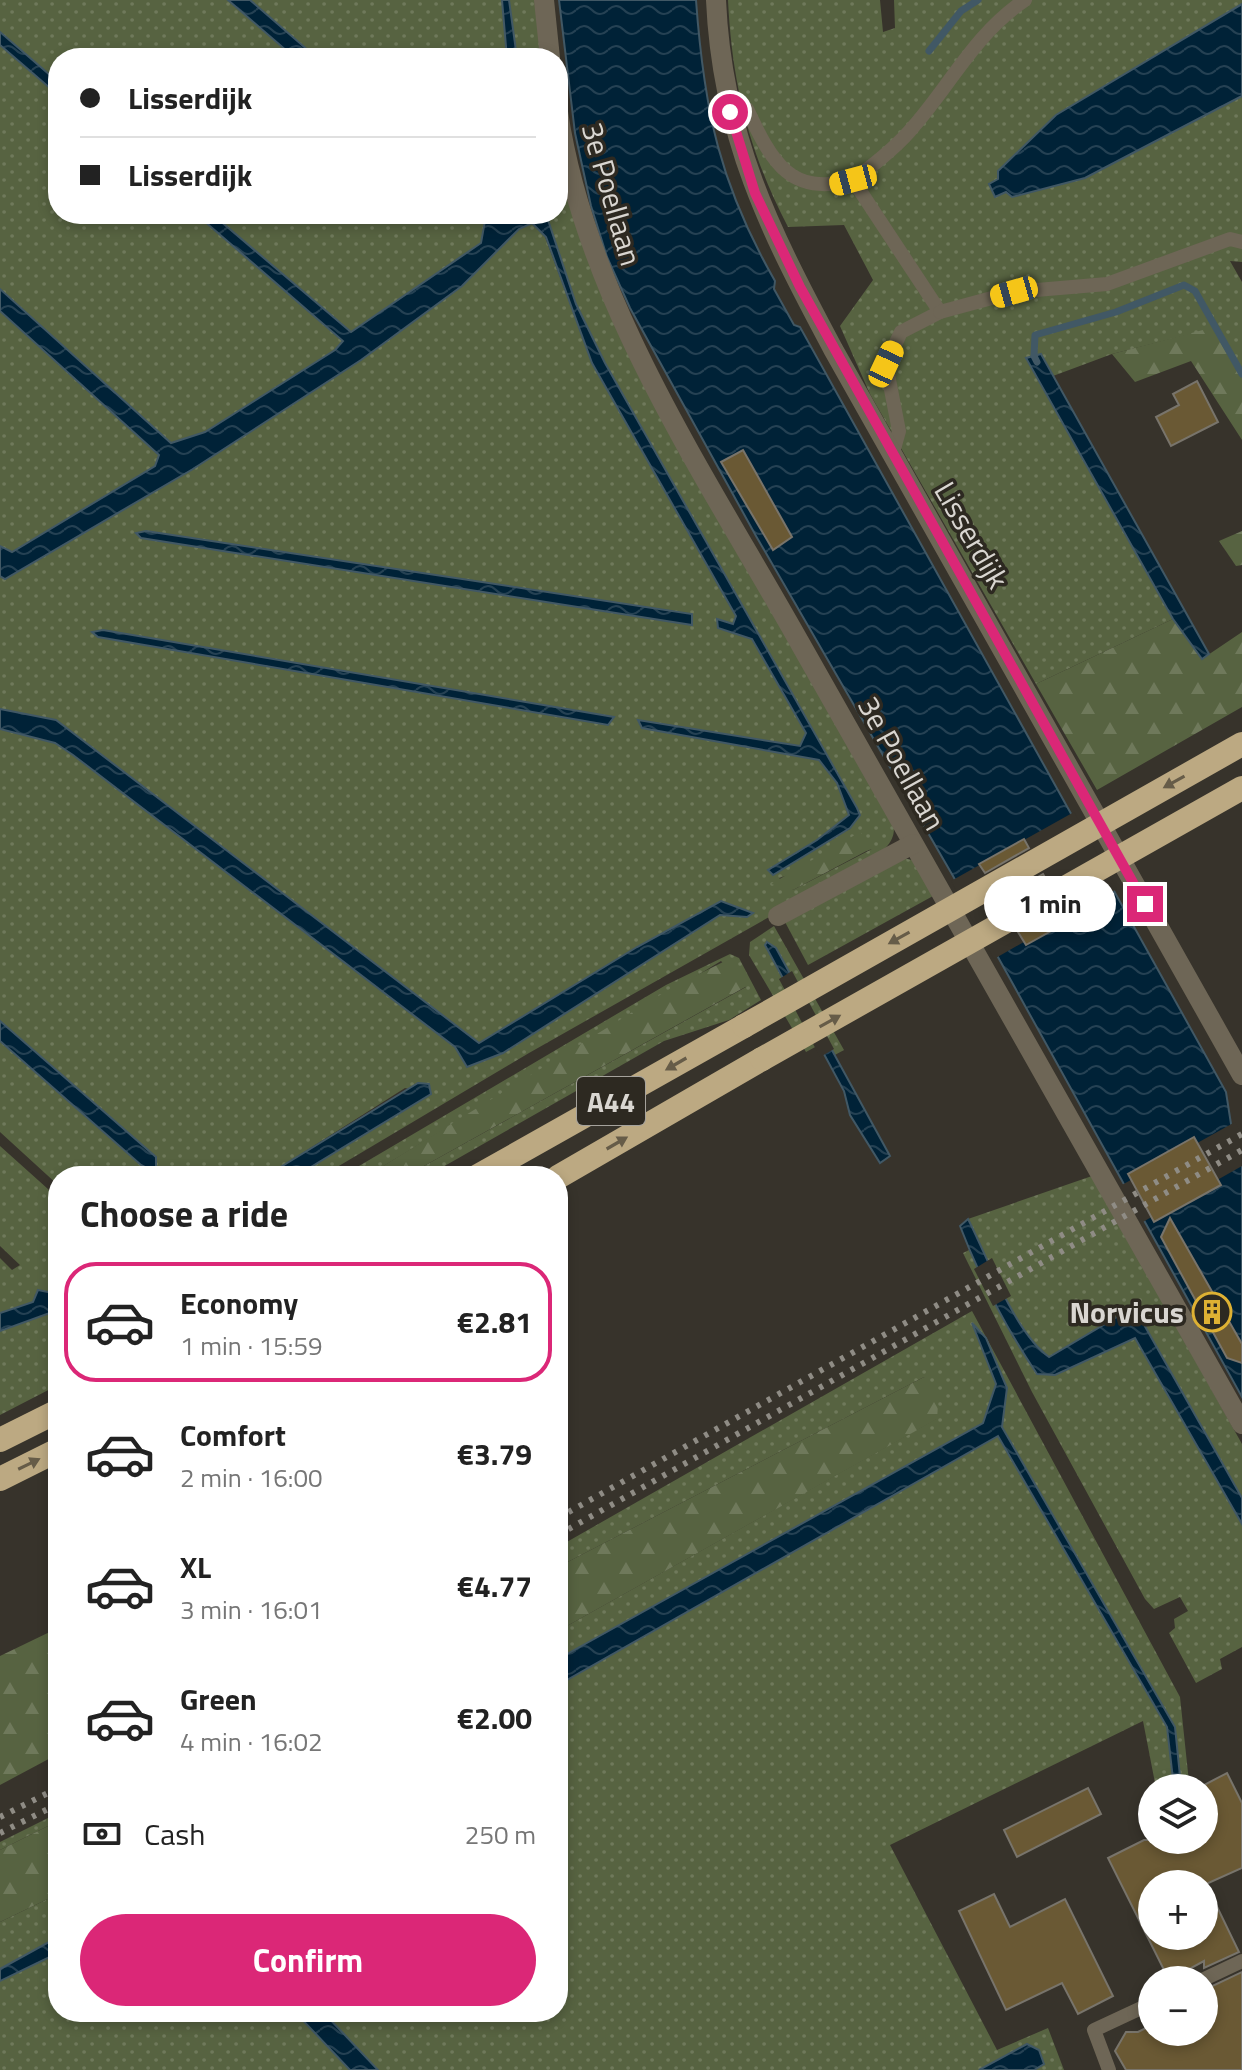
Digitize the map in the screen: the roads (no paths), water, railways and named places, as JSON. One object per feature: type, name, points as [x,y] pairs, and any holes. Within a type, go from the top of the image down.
[{"type":"highway","name":"A44","points":[[496,1166],[1242,744]]},
{"type":"highway","name":"A44","points":[[568,1171],[1242,788]]},
{"type":"highway","points":[[0,1440],[48,1416]]},
{"type":"highway","points":[[0,1479],[48,1455]]},
{"type":"street","points":[[544,0],[549,48]]},
{"type":"street","name":"Lisserdijk","points":[[716,0],[728,100],[755,193],[770,228],[892,456],[1242,1075]]},
{"type":"street","name":"3e Poellaan","points":[[568,158],[578,205],[618,313],[913,844],[1242,1424]]},
{"type":"street","points":[[778,916],[913,844]]},
{"type":"lane","points":[[728,100],[747,109],[763,142],[797,181],[825,187],[853,180],[914,126],[958,65],[997,19],[1025,0]]},
{"type":"lane","points":[[853,180],[940,312]]},
{"type":"lane","points":[[892,456],[899,431],[886,364],[901,332],[940,312],[1014,292],[1107,284],[1230,239],[1242,242]]},
{"type":"lane","points":[[1218,1972],[1242,1961]]},
{"type":"lane","points":[[1109,2070],[1094,2030],[1138,2010]]},
{"type":"water","points":[[228,0],[250,0],[305,48],[283,48]]},
{"type":"water","points":[[502,0],[509,0],[516,48],[506,48]]},
{"type":"water","points":[[559,0],[696,0],[704,77],[718,146],[741,212],[775,281],[774,289],[794,325],[800,327],[1226,1092],[1231,1124],[1242,1143],[1242,1397],[953,876],[756,536],[630,308],[607,257],[591,206],[575,133],[568,48],[565,48]]},
{"type":"water","points":[[1242,4],[1242,96],[1085,178],[1012,197],[1006,192],[995,197],[989,184],[998,179],[998,171],[1056,115]]},
{"type":"water","points":[[0,32],[48,73],[48,86],[0,45]]},
{"type":"water","points":[[208,224],[224,224],[351,332],[481,243],[484,224],[530,224],[519,229],[462,286],[361,360],[193,469],[5,579],[0,576],[0,546],[12,552],[155,466],[159,455],[0,311],[0,289],[171,443],[205,432],[335,350],[343,341]]},
{"type":"water","points":[[533,224],[549,224],[576,304],[605,363],[860,815],[850,828],[773,875],[768,870],[817,840],[849,815],[837,783],[819,760],[642,728],[638,720],[800,746],[806,733],[752,639],[718,628],[717,619],[733,624],[736,616],[592,363],[546,237]]},
{"type":"water","points":[[1041,354],[1209,654],[1202,659],[1173,619],[1026,358]]},
{"type":"water","points":[[146,531],[692,614],[692,625],[141,538],[136,533]]},
{"type":"water","points":[[103,630],[614,717],[608,725],[98,637],[92,632]]},
{"type":"water","points":[[0,709],[56,720],[479,1043],[637,947],[721,901],[753,913],[747,917],[720,915],[503,1053],[467,1067],[455,1047],[73,755],[55,743],[0,729]]},
{"type":"water","points":[[767,942],[776,948],[890,1156],[880,1163],[850,1115],[844,1091],[765,945]]},
{"type":"water","points":[[0,1021],[156,1157],[156,1166],[141,1165],[0,1041]]},
{"type":"water","points":[[418,1083],[429,1084],[431,1094],[312,1166],[282,1166]]},
{"type":"water","points":[[968,1219],[1013,1313],[1036,1345],[1049,1357],[1134,1307],[1242,1498],[1242,1524],[1135,1338],[1055,1375],[1037,1374],[1004,1321],[976,1265],[960,1226]]},
{"type":"water","points":[[38,1290],[48,1292],[48,1314],[0,1331],[0,1313],[33,1302]]},
{"type":"water","points":[[972,1323],[986,1338],[1007,1388],[1002,1427],[1175,1727],[1180,1774],[1172,1774],[1167,1727],[998,1436],[568,1679],[568,1653],[983,1423],[996,1384]]},
{"type":"water","points":[[48,1943],[48,1958],[0,1981],[0,1969]]},
{"type":"water","points":[[304,2022],[332,2022],[378,2070],[350,2070]]},
{"type":"water","points":[[1027,2044],[1039,2050],[1044,2064],[1034,2070],[979,2070]]},
{"type":"waterway","points":[[929,51],[961,11],[978,0]]},
{"type":"waterway","points":[[1037,362],[1034,356],[1035,335],[1116,312],[1184,285],[1195,291],[1242,374]]},
{"type":"railway","points":[[568,1512],[1242,1134]]},
{"type":"railway","points":[[568,1529],[1242,1150]]},
{"type":"railway","points":[[0,1817],[48,1793]]},
{"type":"railway","points":[[0,1833],[48,1809]]},
{"type":"place","name":"Norvicus","points":[[1212,1312]]}]
